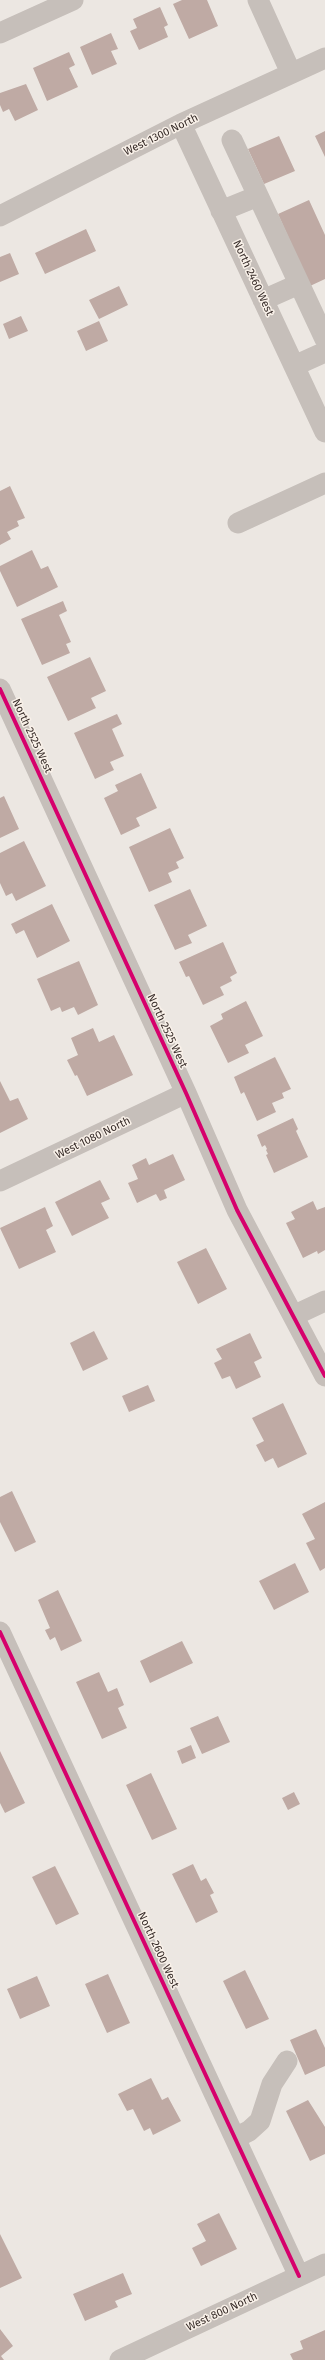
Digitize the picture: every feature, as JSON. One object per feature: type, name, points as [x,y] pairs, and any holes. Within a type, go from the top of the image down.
[{"type":"street","points":[[0,33],[74,0]]},
{"type":"street","points":[[258,0],[291,73]]},
{"type":"street","name":"West 1300 North","points":[[0,216],[181,124],[325,58]]},
{"type":"street","name":"North 2460 West","points":[[181,124],[325,432]]},
{"type":"street","points":[[232,140],[325,339]]},
{"type":"street","points":[[221,211],[258,196]]},
{"type":"street","points":[[263,300],[299,284]]},
{"type":"street","points":[[294,366],[325,352]]},
{"type":"street","points":[[238,523],[325,483]]},
{"type":"street","name":"North 2525 West","points":[[0,689],[186,1093],[237,1210],[295,1315],[325,1376]]},
{"type":"street","name":"West 1080 North","points":[[0,1182],[186,1093]]},
{"type":"street","points":[[295,1315],[325,1301]]},
{"type":"street","name":"North 2600 West","points":[[0,1632],[299,2276]]},
{"type":"street","points":[[235,2138],[249,2131],[260,2120],[272,2084],[287,2061]]},
{"type":"street","name":"West 800 North","points":[[120,2360],[325,2264]]},
{"type":"building","points":[[182,0],[207,0],[218,26],[189,39],[173,4]]},
{"type":"building","points":[[160,7],[168,25],[164,27],[168,37],[139,50],[130,31],[137,28],[133,19]]},
{"type":"building","points":[[111,33],[118,49],[111,51],[117,64],[92,75],[80,47]]},
{"type":"building","points":[[69,52],[75,65],[69,68],[78,87],[47,101],[33,68]]},
{"type":"building","points":[[26,84],[38,110],[15,121],[9,109],[3,112],[0,105],[0,93]]},
{"type":"building","points":[[325,131],[325,157],[315,136]]},
{"type":"building","points":[[279,136],[295,171],[264,184],[248,149]]},
{"type":"building","points":[[309,200],[325,235],[325,279],[310,286],[278,214]]},
{"type":"building","points":[[86,229],[96,251],[45,274],[35,253]]},
{"type":"building","points":[[10,253],[19,274],[0,282],[0,257]]},
{"type":"building","points":[[119,286],[128,305],[99,319],[89,300]]},
{"type":"building","points":[[21,316],[28,331],[9,339],[3,324]]},
{"type":"building","points":[[99,321],[108,341],[86,351],[77,331]]},
{"type":"building","points":[[10,486],[25,518],[17,521],[19,526],[7,532],[11,539],[0,545],[0,491]]},
{"type":"building","points":[[32,550],[41,569],[48,566],[58,587],[17,607],[0,571],[0,566]]},
{"type":"building","points":[[63,601],[67,611],[59,615],[71,642],[66,644],[70,653],[42,665],[21,619]]},
{"type":"building","points":[[90,657],[106,691],[91,698],[96,708],[68,721],[47,677]]},
{"type":"building","points":[[117,714],[122,724],[112,729],[124,756],[110,762],[114,770],[95,779],[74,733]]},
{"type":"building","points":[[141,773],[157,808],[136,818],[140,826],[121,835],[104,798],[118,791],[115,785]]},
{"type":"building","points":[[4,796],[19,829],[0,838],[0,798]]},
{"type":"building","points":[[170,828],[184,858],[176,862],[179,868],[168,873],[172,882],[149,892],[129,847]]},
{"type":"building","points":[[24,841],[46,886],[16,901],[12,893],[6,896],[0,883],[0,853]]},
{"type":"building","points":[[190,889],[207,926],[188,935],[192,943],[175,950],[154,905]]},
{"type":"building","points":[[52,904],[70,941],[37,958],[24,930],[16,934],[11,924]]},
{"type":"building","points":[[223,942],[237,973],[230,977],[232,981],[220,987],[224,995],[203,1005],[189,976],[186,977],[179,962]]},
{"type":"building","points":[[79,961],[98,1005],[78,1015],[74,1007],[62,1012],[60,1007],[51,1011],[37,979]]},
{"type":"building","points":[[246,1001],[263,1036],[245,1045],[249,1053],[228,1063],[210,1026],[223,1019],[221,1014]]},
{"type":"building","points":[[93,1028],[99,1042],[114,1035],[133,1075],[87,1096],[77,1075],[75,1076],[67,1060],[78,1055],[71,1038]]},
{"type":"building","points":[[275,1057],[291,1089],[282,1093],[284,1098],[272,1103],[276,1112],[257,1121],[244,1092],[241,1094],[234,1077]]},
{"type":"building","points":[[0,1081],[10,1101],[18,1098],[28,1119],[0,1133]]},
{"type":"building","points":[[293,1118],[298,1129],[296,1131],[308,1157],[274,1173],[266,1155],[268,1154],[267,1149],[265,1145],[262,1147],[257,1135]]},
{"type":"building","points":[[173,1154],[185,1180],[164,1190],[167,1198],[160,1201],[156,1194],[137,1203],[128,1183],[138,1179],[132,1165],[146,1158],[149,1165]]},
{"type":"building","points":[[100,1180],[110,1199],[101,1203],[109,1218],[72,1236],[55,1202]]},
{"type":"building","points":[[313,1201],[317,1210],[325,1207],[325,1250],[318,1254],[317,1251],[303,1258],[286,1223],[295,1219],[291,1212]]},
{"type":"building","points":[[45,1207],[53,1226],[46,1230],[56,1252],[19,1269],[0,1228]]},
{"type":"building","points":[[206,1248],[227,1289],[198,1304],[177,1262]]},
{"type":"building","points":[[94,1331],[108,1359],[83,1371],[70,1343]]},
{"type":"building","points":[[250,1333],[262,1358],[254,1362],[261,1377],[236,1389],[230,1376],[222,1379],[214,1363],[222,1359],[216,1349]]},
{"type":"building","points":[[148,1385],[155,1401],[129,1412],[122,1396]]},
{"type":"building","points":[[283,1403],[307,1454],[278,1468],[273,1458],[265,1462],[256,1445],[264,1441],[252,1418]]},
{"type":"building","points":[[12,1491],[36,1542],[15,1552],[0,1522],[0,1497]]},
{"type":"building","points":[[325,1502],[325,1568],[320,1571],[306,1543],[315,1539],[302,1514]]},
{"type":"building","points":[[295,1563],[309,1592],[274,1610],[259,1581]]},
{"type":"building","points":[[58,1590],[82,1641],[61,1651],[55,1637],[50,1640],[45,1630],[50,1628],[38,1600]]},
{"type":"building","points":[[182,1641],[193,1663],[150,1683],[140,1661]]},
{"type":"building","points":[[99,1672],[108,1692],[117,1688],[124,1705],[118,1708],[127,1728],[102,1739],[76,1682]]},
{"type":"building","points":[[218,1716],[230,1742],[202,1754],[190,1728]]},
{"type":"building","points":[[191,1745],[196,1758],[182,1764],[177,1751]]},
{"type":"building","points":[[0,1751],[25,1803],[5,1813],[0,1803]]},
{"type":"building","points":[[151,1773],[177,1829],[152,1840],[126,1785]]},
{"type":"building","points":[[294,1792],[300,1804],[288,1810],[282,1798]]},
{"type":"building","points":[[193,1864],[201,1881],[206,1878],[214,1893],[210,1895],[218,1912],[196,1923],[172,1874]]},
{"type":"building","points":[[55,1866],[79,1914],[56,1925],[32,1877]]},
{"type":"building","points":[[245,1970],[269,2019],[246,2029],[223,1981]]},
{"type":"building","points":[[108,1974],[130,2023],[107,2033],[85,1984]]},
{"type":"building","points":[[37,1976],[50,2006],[20,2019],[7,1989]]},
{"type":"building","points":[[316,2029],[325,2048],[325,2066],[305,2075],[290,2040]]},
{"type":"building","points":[[151,2078],[162,2100],[168,2097],[181,2121],[153,2135],[150,2128],[144,2131],[133,2109],[127,2111],[118,2094]]},
{"type":"building","points":[[308,2100],[325,2127],[325,2154],[310,2161],[286,2111]]},
{"type":"building","points":[[219,2213],[237,2249],[201,2266],[192,2248],[206,2241],[197,2224]]},
{"type":"building","points":[[0,2234],[22,2278],[0,2288]]},
{"type":"building","points":[[123,2273],[132,2294],[115,2301],[118,2307],[85,2321],[73,2294]]},
{"type":"building","points":[[0,2329],[13,2346],[1,2356],[4,2360],[0,2360]]},
{"type":"building","points":[[325,2330],[325,2360],[293,2360],[290,2354],[303,2349],[300,2341]]},
{"type":"cycle path","points":[[0,689],[186,1093],[237,1210],[325,1376]]},
{"type":"cycle path","points":[[0,1632],[299,2276]]}]
